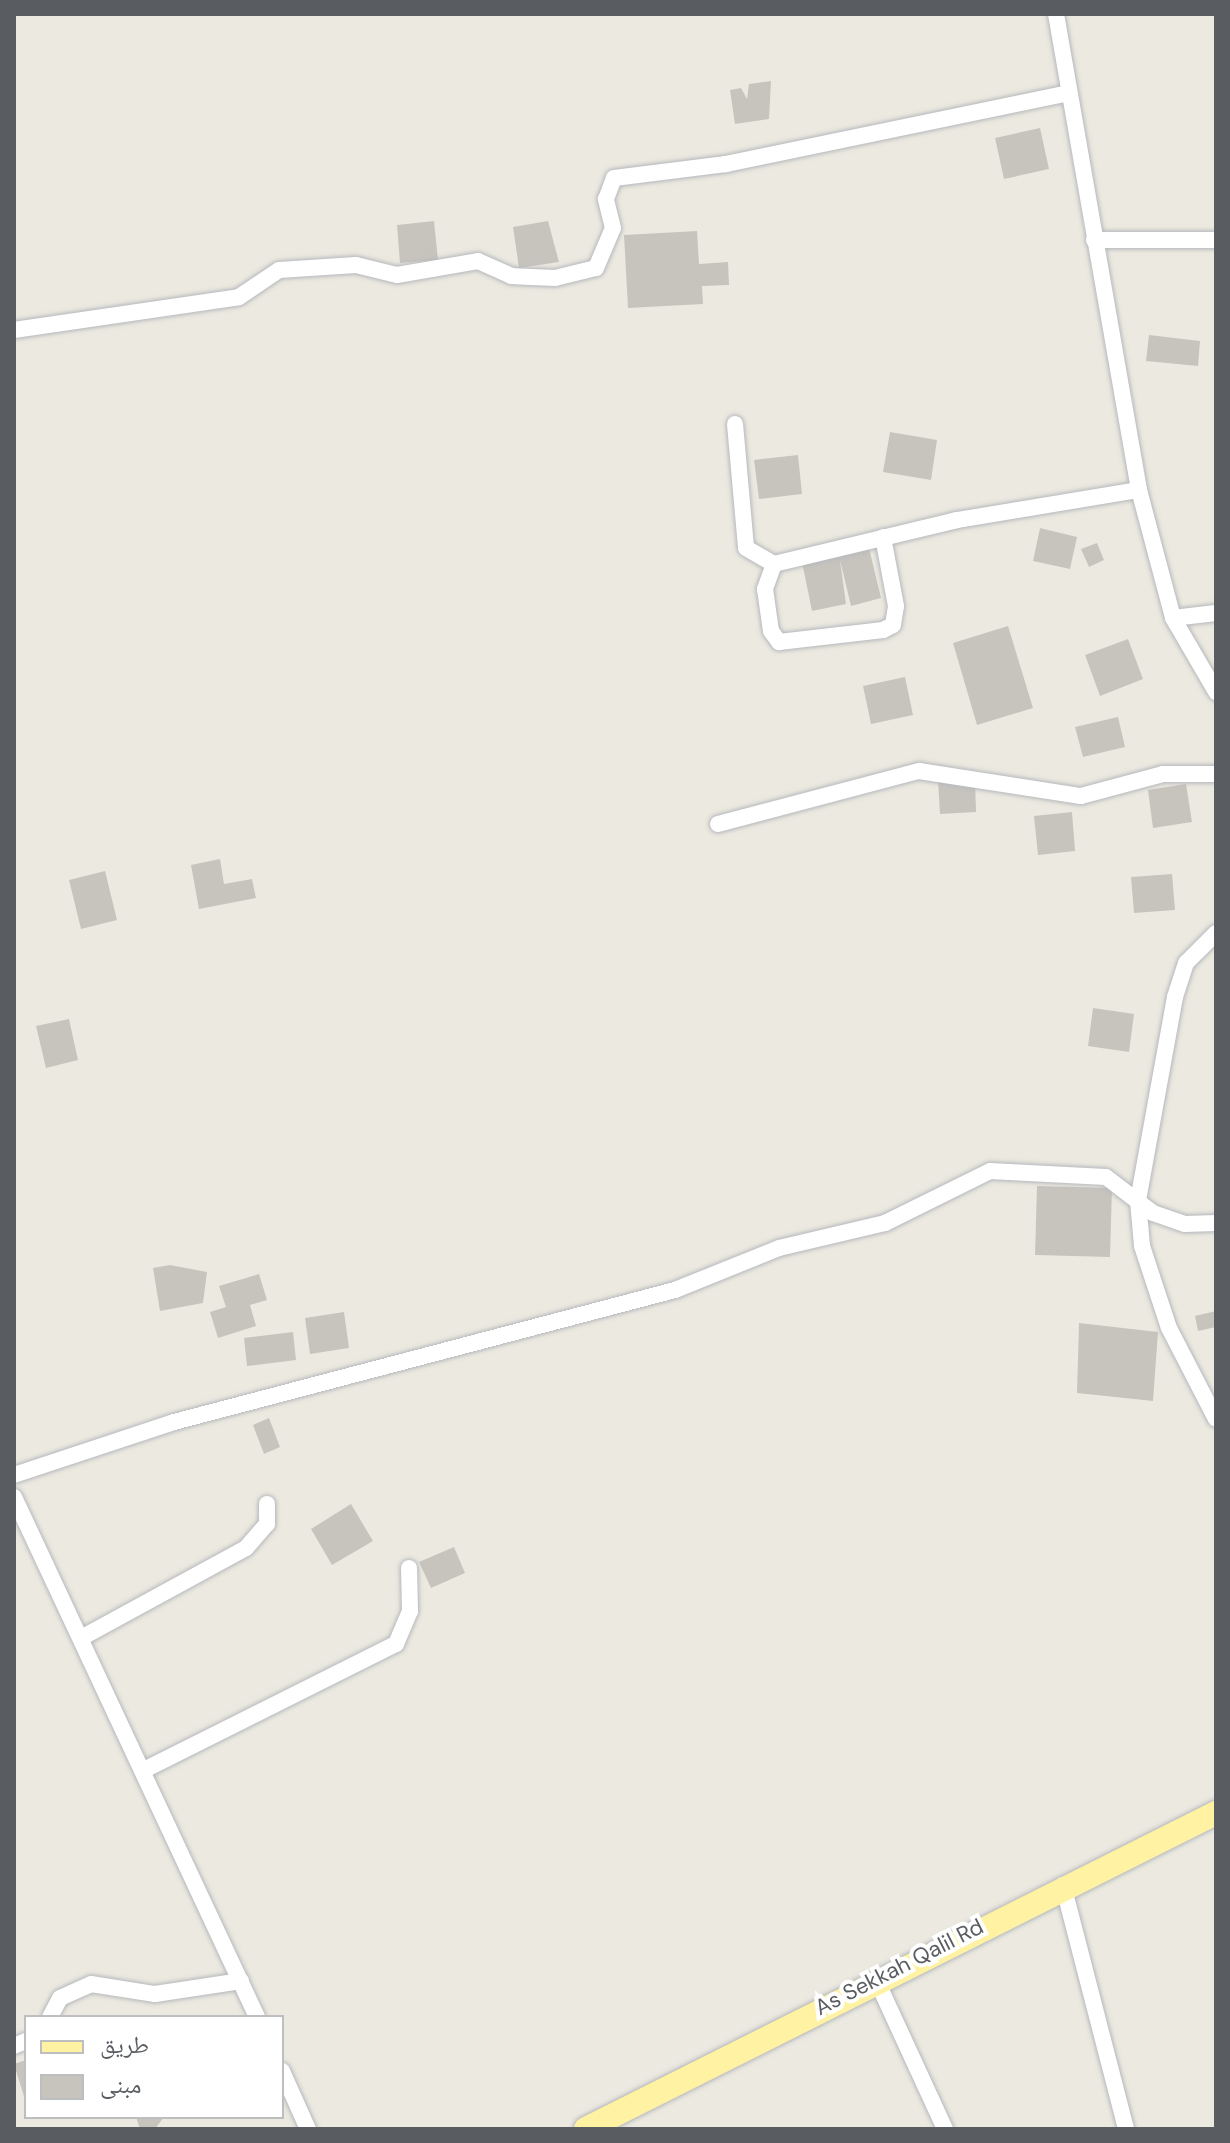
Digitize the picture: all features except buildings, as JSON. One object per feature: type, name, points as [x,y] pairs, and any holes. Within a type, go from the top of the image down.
[{"type":"main road","name":"As Sekkah Qalil Rd","points":[[586,2129],[1063,1885],[1216,1813]]},
{"type":"street","points":[[1056,14],[1139,490],[1173,618],[1216,692]]},
{"type":"street","points":[[14,330],[239,297],[279,270],[356,265],[397,275],[478,261],[511,276],[555,278],[596,268],[613,228],[606,199],[614,178],[726,164],[1068,93]]},
{"type":"street","points":[[1094,240],[1216,240]]},
{"type":"street","points":[[735,424],[746,548],[774,564],[883,537],[1139,490]]},
{"type":"street","points":[[774,564],[765,589],[771,631],[779,642],[883,630],[896,606],[883,537]]},
{"type":"street","points":[[1173,618],[1216,613]]},
{"type":"street","points":[[718,824],[919,771],[1081,796],[1163,774],[1216,774]]},
{"type":"street","points":[[1216,933],[1186,963],[1175,997],[1138,1201],[1142,1246],[1169,1328],[1216,1419]]},
{"type":"street","points":[[14,1475],[174,1422],[675,1290],[779,1248],[885,1223],[990,1171],[1106,1177],[1138,1201],[1185,1224],[1216,1223]]},
{"type":"street","points":[[14,1497],[256,2015]]},
{"type":"street","points":[[81,1638],[246,1548],[267,1524],[267,1504]]},
{"type":"street","points":[[144,1770],[396,1644],[410,1611],[409,1568]]},
{"type":"street","points":[[1063,1885],[1126,2129]]},
{"type":"street","points":[[876,1979],[945,2129]]},
{"type":"street","points":[[51,2015],[60,1998],[91,1984],[155,1994],[241,1981]]},
{"type":"street","points":[[284,2075],[308,2129]]}]
